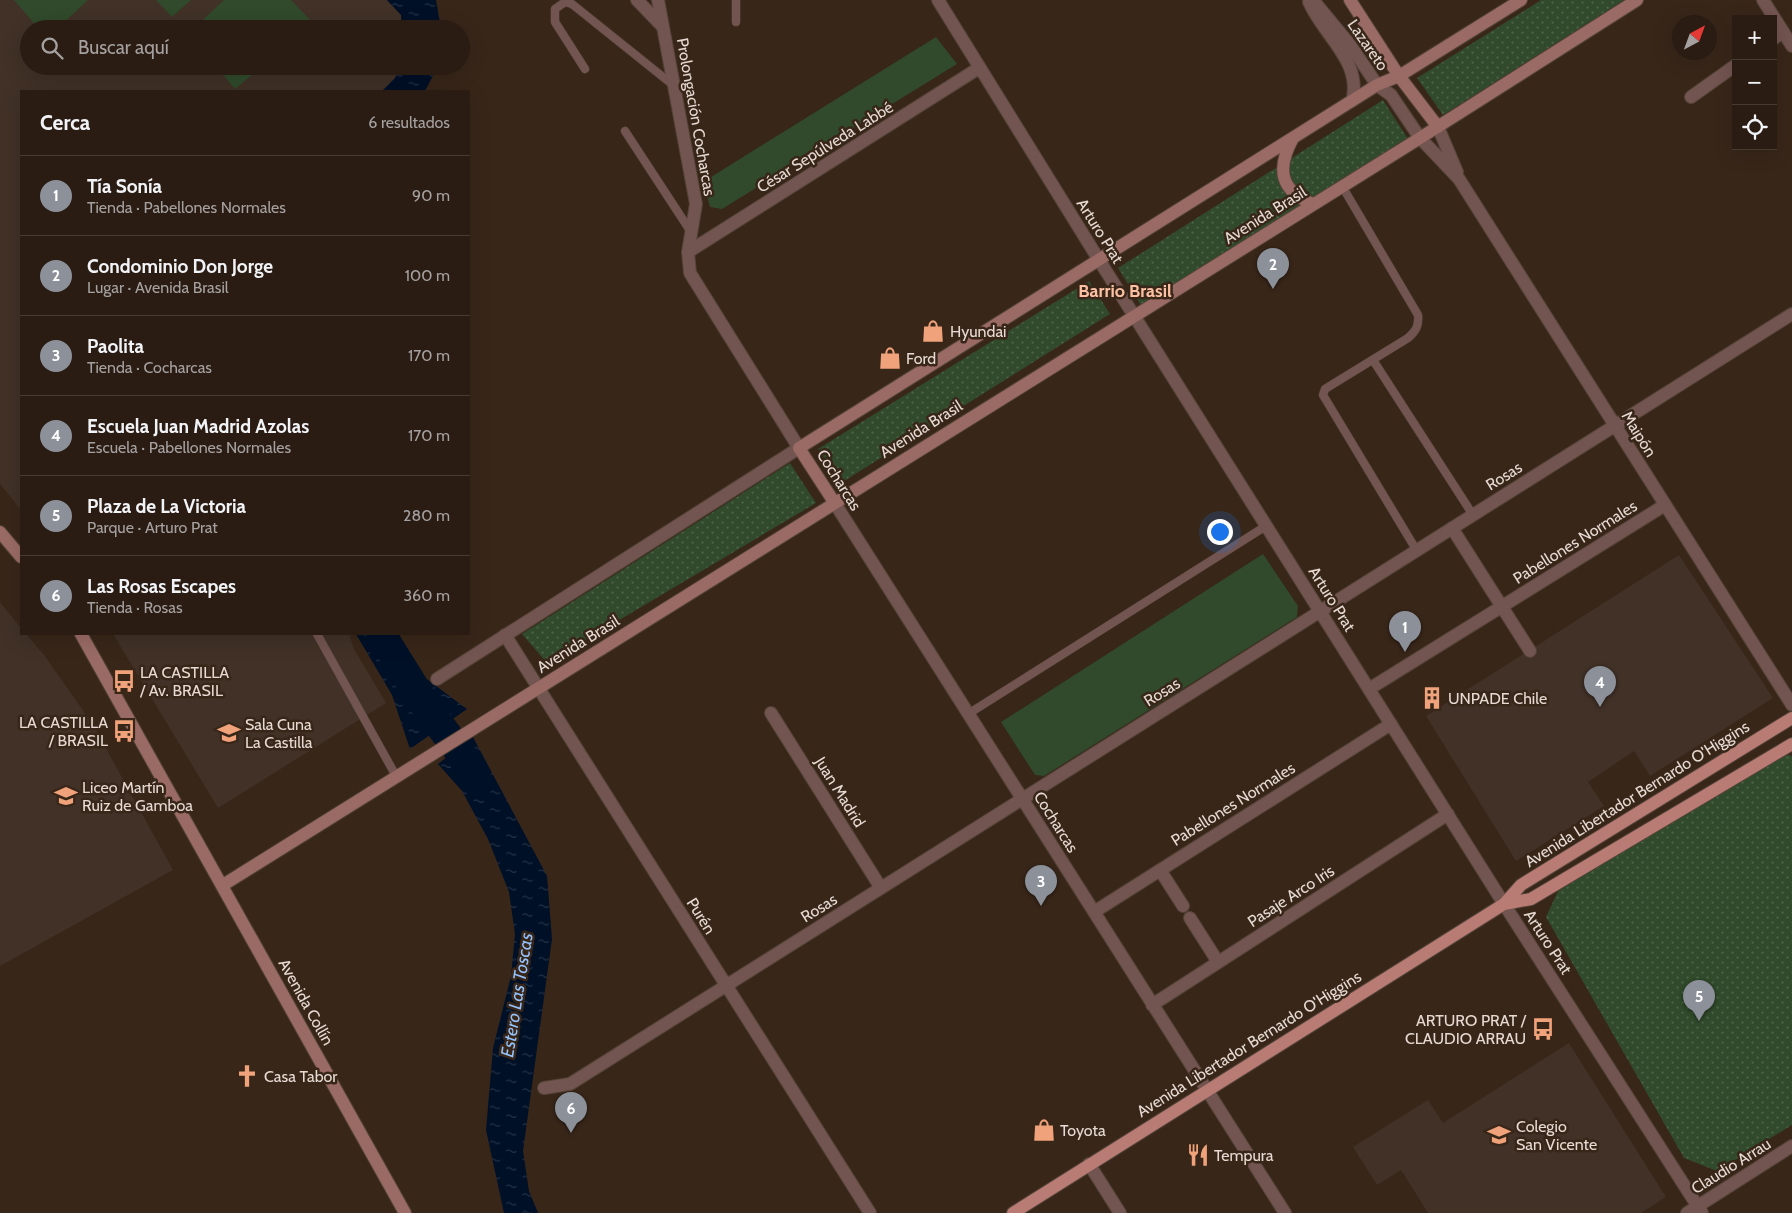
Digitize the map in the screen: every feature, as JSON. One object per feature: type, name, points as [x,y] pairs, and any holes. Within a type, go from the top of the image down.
[{"type":"main road","name":"Maipón","points":[[1350,0],[1400,76],[1438,127]]},
{"type":"main road","points":[[799,448],[1377,85],[1400,76],[1521,0]]},
{"type":"main road","name":"Avenida Brasil","points":[[223,885],[1133,315],[1438,127],[1636,0]]},
{"type":"main road","points":[[1293,138],[1284,158],[1283,179],[1296,195],[1313,204]]},
{"type":"main road","name":"Cocharcas","points":[[799,448],[834,502]]},
{"type":"main road","points":[[0,532],[20,556]]},
{"type":"main road","name":"Avenida Collín","points":[[82,635],[405,1213]]},
{"type":"main road","name":"Avenida Libertador Bernardo O'Higgins","points":[[1013,1213],[1504,904],[1521,885],[1792,718]]},
{"type":"main road","name":"Avenida Libertador Bernardo O'Higgins","points":[[1504,904],[1531,899],[1792,744]]},
{"type":"street","points":[[637,0],[663,28]]},
{"type":"street","name":"Prolongación Cocharcas","points":[[658,0],[696,204],[688,252],[690,273],[799,448]]},
{"type":"street","name":"Arturo Prat","points":[[938,0],[1133,315],[1448,814],[1695,1211]]},
{"type":"street","name":"Lazareto","points":[[1308,0],[1352,72],[1355,86],[1352,101]]},
{"type":"street","name":"Lazareto","points":[[1313,0],[1351,46],[1377,85]]},
{"type":"street","points":[[1763,0],[1778,36],[1792,46]]},
{"type":"street","name":"César Sepúlveda Labbé","points":[[688,252],[980,68]]},
{"type":"street","points":[[1691,97],[1732,69]]},
{"type":"street","name":"Maipón","points":[[1377,85],[1391,95],[1420,138],[1459,179]]},
{"type":"street","name":"Maipón","points":[[1438,127],[1459,179],[1792,705]]},
{"type":"street","name":"Rosas","points":[[544,1088],[570,1084],[1792,314]]},
{"type":"street","points":[[437,679],[799,448]]},
{"type":"street","name":"Cocharcas","points":[[834,502],[1285,1213]]},
{"type":"street","name":"Pabellones Normales","points":[[1369,689],[1665,505]]},
{"type":"street","points":[[1452,528],[1530,651]]},
{"type":"street","name":"Purén","points":[[505,636],[870,1213]]},
{"type":"street","name":"Juan Madrid","points":[[771,713],[881,888]]},
{"type":"street","name":"Pabellones Normales","points":[[1094,912],[1391,724]]},
{"type":"street","name":"Pasaje Arco Iris","points":[[1152,1005],[1448,814]]},
{"type":"street","points":[[1160,870],[1218,962]]},
{"type":"street","name":"Claudio Arrau","points":[[1695,1211],[1792,1146]]},
{"type":"street","points":[[1089,1164],[1120,1213]]},
{"type":"lane","points":[[736,0],[736,22]]},
{"type":"lane","points":[[585,69],[555,22],[555,9],[565,2],[572,4],[674,86]]},
{"type":"lane","points":[[625,131],[692,233]]},
{"type":"lane","points":[[1342,186],[1418,315],[1419,324],[1415,332],[1325,390],[1323,395],[1417,551]]},
{"type":"lane","points":[[1373,360],[1473,515]]},
{"type":"lane","points":[[968,714],[1266,526]]},
{"type":"lane","points":[[318,635],[396,776]]},
{"type":"shaded area","points":[[0,0],[387,0],[401,15],[401,20],[20,20],[20,75],[397,75],[389,90],[20,90],[20,509],[0,484]]},
{"type":"shaded area","points":[[1679,555],[1773,698],[1650,776],[1634,751],[1588,782],[1604,806],[1516,861],[1426,716]]},
{"type":"shaded area","name":"Liceo Martín Ruiz de Gamboa","points":[[0,602],[20,627],[20,635],[27,635],[44,655],[92,723],[173,870],[0,966]]},
{"type":"shaded area","points":[[114,635],[349,635],[354,649],[386,703],[218,808]]},
{"type":"shaded area","name":"Colegio San Vicente","points":[[1569,1043],[1666,1197],[1641,1213],[1428,1213],[1401,1170],[1377,1185],[1353,1147],[1428,1100],[1443,1123]]},
{"type":"green space","points":[[14,0],[88,0],[67,20],[31,20]]},
{"type":"green space","points":[[156,0],[191,0],[172,17]]},
{"type":"green space","points":[[224,0],[291,0],[310,20],[203,20]]},
{"type":"green space","points":[[1541,0],[1624,0],[1443,115],[1417,78]]},
{"type":"green space","points":[[936,37],[957,64],[722,209],[710,207],[703,182]]},
{"type":"green space","points":[[223,75],[252,75],[235,89]]},
{"type":"green space","points":[[1383,100],[1408,139],[1142,307],[1118,268]]},
{"type":"green space","points":[[1089,281],[1110,314],[841,483],[818,449]]},
{"type":"green space","points":[[790,463],[816,503],[547,663],[522,634]]},
{"type":"green space","points":[[1263,554],[1298,606],[1297,617],[1044,776],[1035,775],[1001,722]]},
{"type":"green space","points":[[1783,754],[1792,756],[1792,1125],[1717,1171],[1684,1158],[1546,917],[1558,891]]},
{"type":"water","points":[[387,0],[436,0],[439,20],[401,20],[401,15]]},
{"type":"water","points":[[397,75],[433,75],[426,90],[383,90]]},
{"type":"water","points":[[357,635],[399,635],[424,677],[467,709],[410,749],[392,695]]},
{"type":"water","points":[[473,737],[547,876],[552,939],[523,1151],[529,1191],[538,1213],[504,1213],[486,1130],[493,1048],[511,976],[515,934],[509,892],[488,839],[462,791],[438,764]]},
{"type":"waterway","name":"Estero Las Toscas","points":[[382,635],[427,708],[459,751],[478,783]]},
{"type":"place","name":"Condominio Don Jorge","points":[[1273,289]]},
{"type":"place","name":"Hyundai","points":[[933,331]]},
{"type":"place","name":"Ford","points":[[890,358]]},
{"type":"place","name":"Tía Sonía","points":[[1405,652]]},
{"type":"place","name":"LA CASTILLA / Av. BRASIL","points":[[124,681]]},
{"type":"place","name":"UNPADE Chile","points":[[1432,698]]},
{"type":"place","name":"Escuela Juan Madrid Azolas","points":[[1600,707]]},
{"type":"place","name":"LA CASTILLA / BRASIL","points":[[124,731]]},
{"type":"place","name":"Sala Cuna La Castilla","points":[[229,733]]},
{"type":"place","name":"Liceo Martín Ruiz de Gamboa","points":[[66,796]]},
{"type":"place","name":"Paolita","points":[[1041,906]]},
{"type":"place","name":"Plaza de La Victoria","points":[[1699,1021]]},
{"type":"place","name":"ARTURO PRAT / CLAUDIO ARRAU","points":[[1543,1029]]},
{"type":"place","name":"Casa Tabor","points":[[247,1076]]},
{"type":"place","name":"Toyota","points":[[1044,1130]]},
{"type":"place","name":"Las Rosas Escapes","points":[[571,1133]]},
{"type":"place","name":"Colegio San Vicente","points":[[1499,1135]]},
{"type":"place","name":"Tempura","points":[[1198,1155]]},
{"type":"district","name":"Barrio Brasil","points":[[1125,291]]}]
